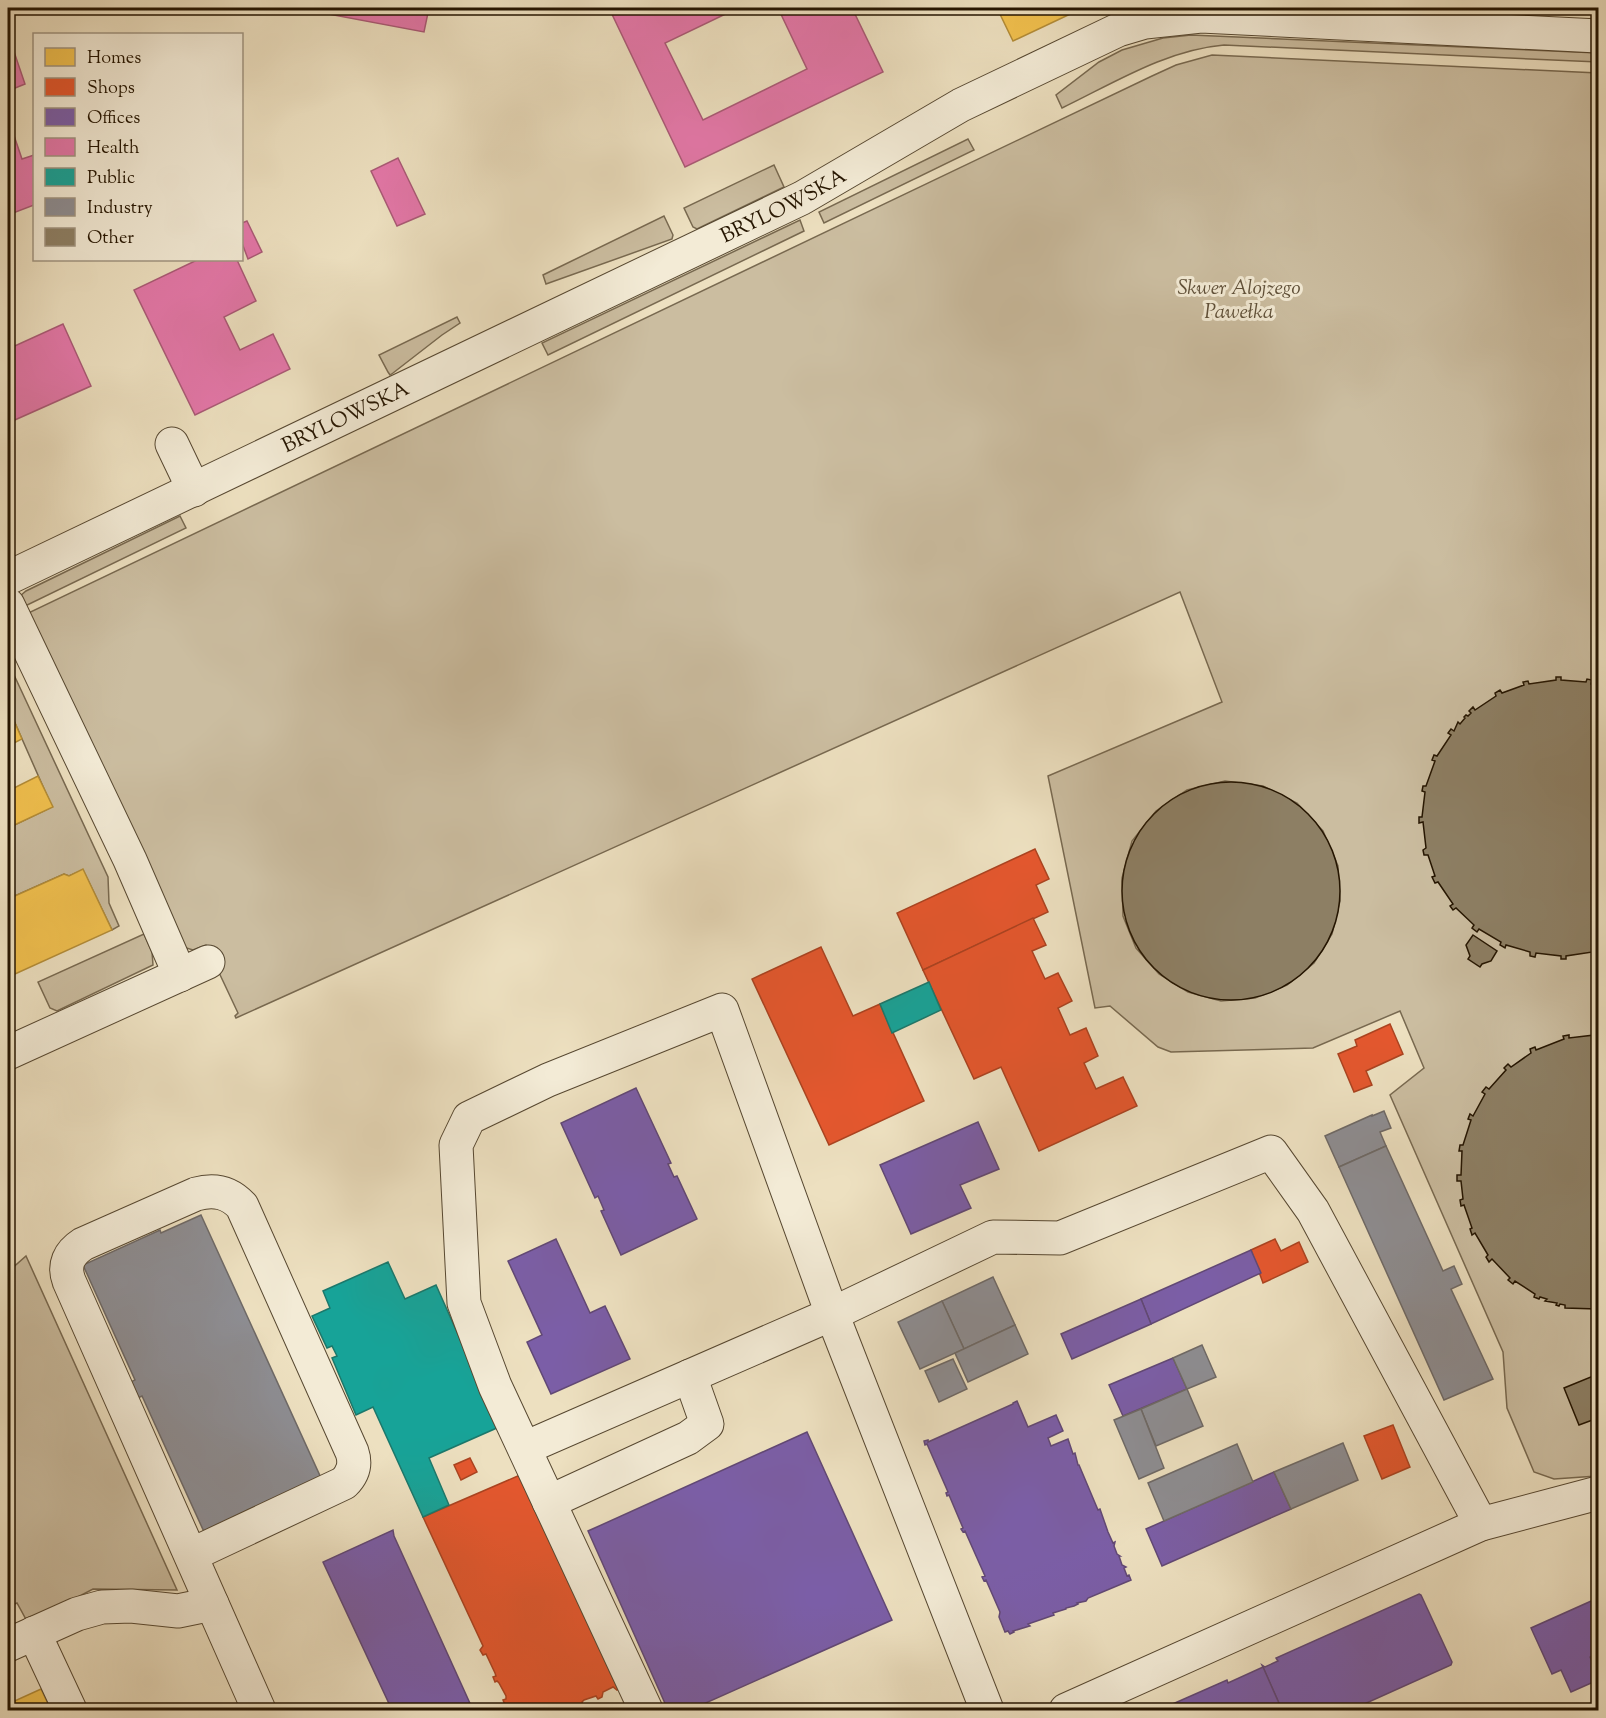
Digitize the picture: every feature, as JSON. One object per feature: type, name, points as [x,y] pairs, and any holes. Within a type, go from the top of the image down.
[{"type":"street","name":"BRYLOWSKA","points":[[8,578],[802,198],[960,105],[1118,30],[1145,22],[1201,16],[1599,36]]},
{"type":"street","points":[[172,444],[194,490]]},
{"type":"street","points":[[8,605],[130,860],[194,969],[8,1053]]},
{"type":"street","points":[[646,1710],[495,1386],[464,1304],[456,1145],[469,1118],[548,1080],[722,1010],[832,1314],[987,1710]]},
{"type":"street","points":[[525,1448],[832,1314],[993,1237],[1060,1238],[1271,1152],[1313,1211],[1481,1524]]},
{"type":"street","points":[[191,1555],[344,1483],[351,1474],[354,1463],[347,1442],[242,1206],[229,1195],[213,1191],[196,1194],[83,1244],[73,1252],[66,1269],[74,1292],[259,1710]]},
{"type":"street","points":[[549,1502],[688,1438],[707,1425],[690,1376]]},
{"type":"street","points":[[1066,1710],[1481,1524],[1599,1493]]},
{"type":"street","points":[[70,1710],[21,1639],[77,1614],[102,1607],[131,1606],[178,1611],[212,1604]]},
{"type":"green space","points":[[1191,35],[1598,53],[1598,62],[1224,45],[1182,53],[1161,61],[1062,108],[1056,95],[1099,62],[1122,50],[1163,38]]},
{"type":"green space","name":"Skwer Alojzego Pawełka","points":[[1212,55],[1598,73],[1597,1476],[1554,1479],[1534,1472],[1507,1408],[1503,1352],[1390,1095],[1424,1068],[1400,1011],[1313,1048],[1171,1052],[1158,1047],[1110,1006],[1095,1008],[1048,776],[1222,702],[1180,592],[236,1018],[238,1013],[206,945],[193,950],[183,947],[22,616],[1176,65]],"holes":[[[1225,781],[1263,786],[1297,803],[1323,831],[1338,866],[1340,901],[1332,934],[1314,963],[1287,985],[1255,998],[1221,1001],[1188,992],[1159,974],[1136,948],[1123,916],[1122,878],[1132,841],[1156,811],[1187,790]]]},
{"type":"green space","points":[[968,139],[974,150],[824,223],[819,212]]},
{"type":"green space","points":[[774,165],[784,187],[697,229],[693,227],[684,208]]},
{"type":"green space","points":[[664,216],[673,235],[672,239],[546,284],[543,275]]},
{"type":"green space","points":[[800,220],[804,231],[548,355],[542,343]]},
{"type":"green space","points":[[457,317],[460,323],[390,375],[379,355]]},
{"type":"green space","points":[[180,516],[186,528],[19,609],[20,596],[26,591]]},
{"type":"green space","points":[[8,662],[108,877],[109,903],[119,926],[112,930],[83,870],[69,876],[64,874],[8,899],[8,828],[52,807],[8,707]]},
{"type":"green space","points":[[144,934],[152,952],[153,965],[57,1011],[50,1008],[38,982]]},
{"type":"green space","points":[[26,1256],[177,1590],[93,1589],[28,1623],[17,1603],[8,1607],[8,1267],[10,1270]]},
{"type":"building: Homes","points":[[997,8],[1083,8],[1013,41]]},
{"type":"building: Homes","points":[[8,707],[22,739],[8,746]]},
{"type":"building: Homes","points":[[38,776],[53,807],[8,828],[8,791]]},
{"type":"building: Homes","points":[[83,869],[112,930],[15,974],[8,959],[8,899],[64,874],[69,876]]},
{"type":"building: Homes","points":[[41,1689],[51,1710],[8,1710],[8,1704]]},
{"type":"building: Shops","points":[[1035,849],[1049,879],[1036,885],[1048,912],[923,970],[897,913]]},
{"type":"building: Shops","points":[[1033,918],[1046,945],[1032,951],[1045,979],[1058,973],[1072,1001],[1058,1008],[1070,1035],[1086,1028],[1098,1056],[1084,1063],[1096,1089],[1123,1077],[1137,1106],[1039,1151],[1001,1067],[974,1079],[923,970]]},
{"type":"building: Shops","points":[[821,947],[853,1016],[880,1004],[924,1101],[829,1145],[752,979]]},
{"type":"building: Shops","points":[[1390,1024],[1403,1054],[1366,1071],[1372,1085],[1354,1092],[1338,1054],[1357,1046],[1355,1040]]},
{"type":"building: Shops","points":[[1275,1239],[1281,1251],[1299,1242],[1308,1262],[1263,1283],[1251,1250]]},
{"type":"building: Shops","points":[[1393,1425],[1410,1467],[1382,1479],[1364,1436]]},
{"type":"building: Shops","points":[[470,1458],[477,1472],[461,1480],[454,1465]]},
{"type":"building: Shops","points":[[520,1475],[621,1688],[617,1690],[613,1687],[603,1692],[602,1697],[598,1699],[596,1696],[584,1700],[583,1705],[578,1707],[577,1704],[564,1710],[512,1710],[508,1704],[505,1705],[503,1700],[506,1696],[499,1683],[495,1682],[493,1677],[496,1676],[486,1654],[483,1655],[480,1650],[483,1646],[423,1517]]},
{"type":"building: Offices","points":[[636,1088],[671,1163],[668,1164],[674,1177],[677,1176],[697,1219],[621,1255],[601,1211],[604,1210],[598,1196],[595,1198],[561,1123]]},
{"type":"building: Offices","points":[[978,1122],[999,1169],[960,1185],[971,1208],[911,1234],[880,1165]]},
{"type":"building: Offices","points":[[556,1239],[590,1313],[605,1306],[630,1359],[551,1394],[527,1342],[542,1335],[508,1261]]},
{"type":"building: Offices","points":[[1251,1250],[1261,1273],[1151,1324],[1141,1299]]},
{"type":"building: Offices","points":[[1141,1299],[1151,1324],[1072,1359],[1061,1334]]},
{"type":"building: Offices","points":[[1173,1358],[1187,1389],[1123,1416],[1109,1385]]},
{"type":"building: Offices","points":[[1017,1401],[1028,1427],[1056,1415],[1063,1431],[1048,1438],[1051,1446],[1068,1439],[1113,1543],[1115,1542],[1117,1554],[1131,1580],[1010,1634],[1008,1631],[1005,1632],[999,1617],[1000,1612],[986,1580],[984,1581],[982,1577],[985,1576],[965,1531],[961,1529],[963,1528],[949,1495],[947,1496],[948,1492],[924,1441],[928,1440],[928,1442]]},
{"type":"building: Offices","points":[[807,1432],[892,1620],[690,1710],[668,1710],[588,1531]]},
{"type":"building: Offices","points":[[1274,1472],[1291,1509],[1162,1566],[1146,1529]]},
{"type":"building: Offices","points":[[393,1530],[473,1710],[392,1710],[323,1562]]},
{"type":"building: Offices","points":[[1419,1594],[1452,1662],[1451,1665],[1351,1710],[1282,1710],[1262,1665],[1265,1667],[1278,1661],[1276,1658]]},
{"type":"building: Offices","points":[[1598,1598],[1598,1653],[1590,1657],[1598,1680],[1571,1692],[1561,1670],[1552,1674],[1531,1628]]},
{"type":"building: Offices","points":[[1263,1667],[1282,1710],[1159,1710],[1227,1680],[1228,1683]]},
{"type":"building: Health","points":[[329,8],[429,8],[424,32],[328,14]]},
{"type":"building: Health","points":[[609,8],[738,8],[665,43],[703,120],[807,69],[778,8],[852,8],[883,72],[685,167]]},
{"type":"building: Health","points":[[8,34],[25,84],[8,91]]},
{"type":"building: Health","points":[[8,118],[22,159],[33,155],[33,205],[8,215]]},
{"type":"building: Health","points":[[398,158],[425,214],[397,226],[371,171]]},
{"type":"building: Health","points":[[247,221],[262,252],[248,259],[243,246],[243,223]]},
{"type":"building: Health","points":[[195,261],[237,261],[256,301],[224,317],[240,350],[273,334],[290,369],[195,415],[134,290]]},
{"type":"building: Health","points":[[63,324],[91,386],[8,423],[8,349]]},
{"type":"building: Public","points":[[929,982],[941,1010],[892,1033],[880,1004]]},
{"type":"building: Public","points":[[388,1262],[405,1299],[436,1285],[499,1427],[429,1458],[449,1505],[423,1517],[373,1407],[356,1415],[332,1358],[337,1356],[332,1346],[327,1348],[312,1316],[330,1308],[323,1291]]},
{"type":"building: Industry","points":[[1384,1111],[1391,1128],[1380,1132],[1386,1146],[1339,1167],[1325,1136]]},
{"type":"building: Industry","points":[[1386,1146],[1443,1271],[1454,1266],[1462,1284],[1451,1289],[1493,1379],[1444,1400],[1339,1167]]},
{"type":"building: Industry","points":[[201,1215],[321,1478],[205,1534],[142,1396],[125,1404],[118,1388],[135,1380],[83,1265],[160,1230],[161,1233]]},
{"type":"building: Industry","points":[[993,1277],[1015,1325],[964,1349],[942,1301]]},
{"type":"building: Industry","points":[[942,1301],[964,1349],[920,1369],[898,1322]]},
{"type":"building: Industry","points":[[1015,1325],[1028,1354],[968,1382],[955,1353]]},
{"type":"building: Industry","points":[[1202,1345],[1216,1377],[1187,1389],[1173,1358]]},
{"type":"building: Industry","points":[[953,1359],[967,1389],[939,1402],[925,1371]]},
{"type":"building: Industry","points":[[1187,1389],[1203,1426],[1156,1446],[1141,1409]]},
{"type":"building: Industry","points":[[1141,1409],[1164,1468],[1139,1479],[1114,1420]]},
{"type":"building: Industry","points":[[1343,1443],[1358,1480],[1291,1509],[1274,1472]]},
{"type":"building: Industry","points":[[1237,1444],[1253,1482],[1164,1521],[1148,1483]]},
{"type":"building: Industry","points":[[1598,1700],[1598,1710],[1574,1710]]},
{"type":"building: Other","points":[[1556,677],[1561,677],[1561,680],[1586,682],[1587,679],[1592,680],[1591,684],[1598,686],[1598,954],[1593,955],[1592,952],[1566,956],[1566,959],[1561,959],[1561,956],[1536,953],[1535,957],[1530,956],[1530,952],[1506,945],[1505,948],[1500,945],[1501,942],[1479,929],[1477,932],[1472,928],[1474,925],[1456,908],[1453,910],[1450,906],[1453,904],[1438,882],[1435,883],[1428,855],[1424,855],[1423,850],[1426,848],[1423,822],[1419,823],[1419,817],[1422,817],[1425,792],[1422,791],[1423,786],[1426,786],[1435,761],[1432,760],[1434,755],[1437,756],[1451,735],[1448,733],[1451,729],[1454,731],[1458,722],[1460,724],[1466,715],[1471,713],[1469,711],[1473,707],[1475,710],[1496,696],[1495,693],[1500,690],[1502,693],[1524,685],[1523,682],[1528,681],[1529,684],[1556,680]]},
{"type":"building: Other","points":[[1231,782],[1252,784],[1273,790],[1292,800],[1308,814],[1322,830],[1332,849],[1338,870],[1340,891],[1338,912],[1332,933],[1322,952],[1308,968],[1292,982],[1273,992],[1252,998],[1231,1000],[1210,998],[1189,992],[1170,982],[1154,968],[1140,952],[1130,933],[1124,912],[1122,891],[1124,870],[1130,849],[1140,830],[1154,814],[1170,800],[1189,790],[1210,784]]},
{"type":"building: Other","points":[[1473,935],[1497,951],[1491,961],[1480,967],[1468,959],[1470,956],[1466,945]]},
{"type":"building: Other","points":[[1594,1032],[1598,1032],[1597,1312],[1597,1309],[1565,1308],[1565,1305],[1560,1304],[1559,1306],[1556,1305],[1557,1303],[1545,1301],[1547,1299],[1540,1297],[1539,1299],[1515,1281],[1513,1284],[1508,1280],[1510,1278],[1492,1259],[1489,1262],[1486,1257],[1488,1255],[1475,1233],[1472,1235],[1470,1229],[1472,1228],[1464,1205],[1461,1206],[1460,1200],[1463,1199],[1461,1181],[1457,1181],[1457,1175],[1461,1175],[1460,1145],[1463,1145],[1471,1120],[1468,1119],[1470,1114],[1473,1116],[1485,1094],[1482,1092],[1486,1087],[1489,1089],[1506,1070],[1504,1068],[1508,1064],[1511,1067],[1531,1053],[1530,1049],[1535,1047],[1536,1050],[1564,1039],[1563,1036],[1569,1035],[1569,1038],[1594,1035]]},
{"type":"building: Other","points":[[1598,1374],[1598,1418],[1579,1425],[1564,1388]]}]
